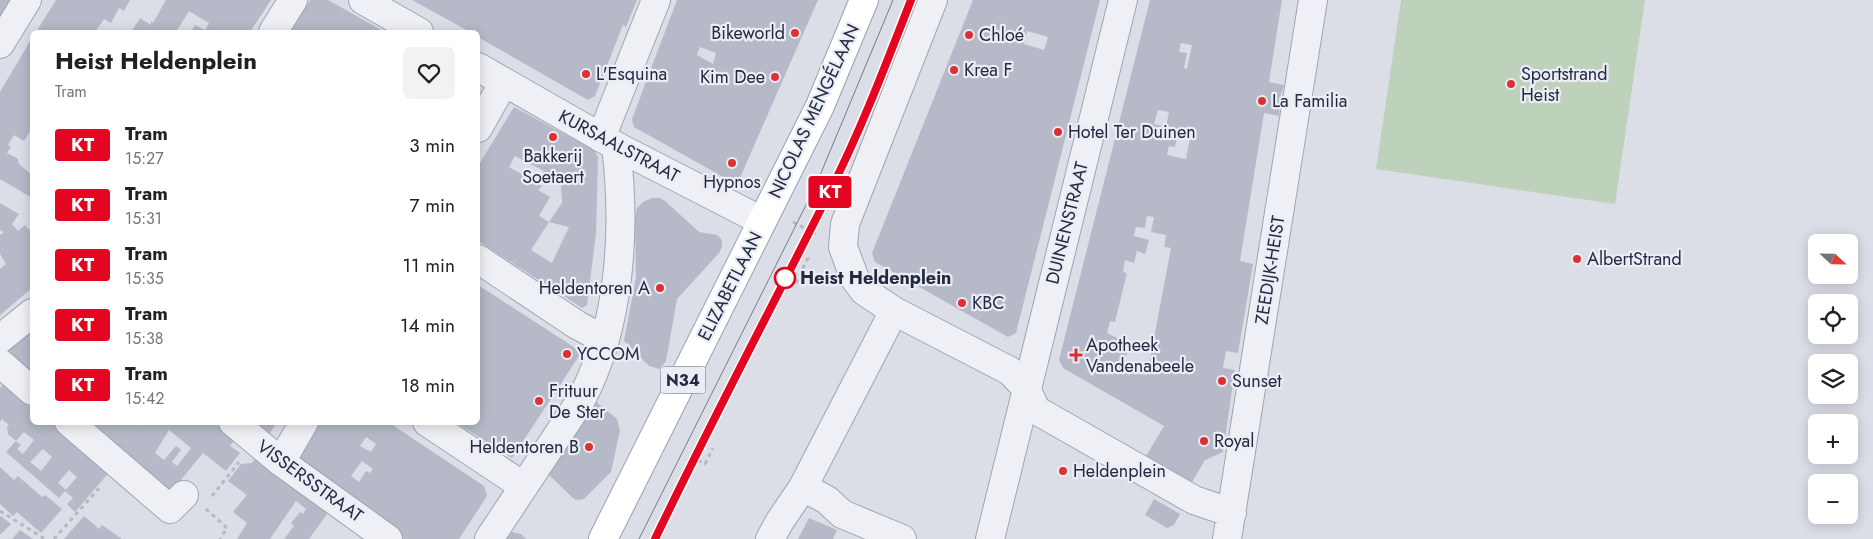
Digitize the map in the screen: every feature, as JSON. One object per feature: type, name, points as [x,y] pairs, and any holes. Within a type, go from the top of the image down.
[{"type":"main road","name":"NICOLAS MENGÉLAAN","points":[[766,215],[820,106],[864,0]]},
{"type":"main road","name":"ELIZABETLAAN","points":[[603,539],[766,215]]},
{"type":"street","points":[[0,44],[27,0]]},
{"type":"street","points":[[275,30],[293,0]]},
{"type":"street","points":[[363,0],[416,30]]},
{"type":"street","points":[[489,539],[581,400],[591,380],[605,340],[620,250],[620,187],[609,142],[656,0]]},
{"type":"street","points":[[933,0],[851,204],[845,224],[843,247],[855,280],[864,291],[894,311],[1010,371],[1026,388],[1036,410],[1194,500],[1229,526]]},
{"type":"street","name":"DUINENSTRAAT","points":[[1026,388],[1123,0]]},
{"type":"street","name":"ZEEDIJK-HEIST","points":[[1229,526],[1313,0]]},
{"type":"street","name":"KURSAALSTRAAT","points":[[480,68],[609,142],[766,215]]},
{"type":"street","points":[[480,124],[504,82]]},
{"type":"street","points":[[480,260],[577,325],[605,340]]},
{"type":"street","points":[[770,539],[803,487],[894,311]]},
{"type":"street","points":[[0,339],[30,315]]},
{"type":"street","points":[[0,363],[30,389]]},
{"type":"street","points":[[990,539],[1026,388]]},
{"type":"street","points":[[72,425],[170,509],[194,501]]},
{"type":"street","name":"VISSERSSTRAAT","points":[[236,425],[281,462],[388,539]]},
{"type":"street","points":[[281,462],[302,425]]},
{"type":"street","points":[[432,425],[523,486]]},
{"type":"street","points":[[803,487],[828,500],[842,514],[902,539]]},
{"type":"path","points":[[766,215],[843,247]]},
{"type":"path","points":[[796,283],[808,258],[802,255]]},
{"type":"path","points":[[220,539],[227,528],[194,501],[255,441]]},
{"type":"path","points":[[698,460],[705,464],[712,448]]},
{"type":"path","points":[[54,539],[119,465]]},
{"type":"path","points":[[0,511],[45,539]]},
{"type":"green space","name":"Sportstrand Heist","points":[[1401,0],[1645,0],[1615,204],[1376,169]]},
{"type":"building","points":[[0,0],[12,0],[0,20]]},
{"type":"building","points":[[56,0],[130,0],[124,11],[119,8],[111,23],[104,19],[96,30],[37,30]]},
{"type":"building","points":[[166,0],[271,0],[251,30],[205,30],[209,23],[189,11],[177,30],[132,30],[140,18],[151,25],[151,21],[153,23]]},
{"type":"building","points":[[310,0],[328,0],[381,30],[291,30]]},
{"type":"building","points":[[412,0],[637,0],[626,27],[623,25],[595,96],[588,100],[480,38],[480,30],[466,30]]},
{"type":"building","points":[[677,0],[818,0],[739,180],[732,182],[634,127],[632,119]],"holes":[[[700,47],[716,53],[713,64],[697,55]]]},
{"type":"building","points":[[973,0],[1100,0],[1016,333],[1008,337],[875,262],[872,253]],"holes":[[[1027,31],[1048,37],[1044,50],[1024,44]]]},
{"type":"building","points":[[1150,0],[1282,0],[1269,82],[1284,85],[1280,97],[1279,116],[1264,113],[1240,261],[1253,264],[1238,353],[1226,351],[1223,368],[1235,370],[1223,452],[1205,460],[1192,482],[1146,456],[1164,426],[1063,368],[1059,360]],"holes":[[[1181,43],[1192,45],[1187,69],[1184,68],[1187,53],[1179,52]],[[1158,110],[1169,112],[1166,127],[1154,124]],[[1179,130],[1191,133],[1186,159],[1167,155],[1169,146],[1175,147]],[[1147,216],[1154,217],[1151,232],[1166,235],[1164,247],[1171,248],[1147,375],[1119,370],[1131,345],[1107,333],[1110,321],[1115,322],[1127,273],[1123,272],[1125,260],[1134,263],[1137,251],[1145,254],[1149,240],[1134,236],[1136,227],[1145,228]]]},
{"type":"building","points":[[195,25],[205,30],[192,30]]},
{"type":"building","points":[[30,41],[30,131],[24,141],[14,135],[8,145],[11,147],[7,153],[18,159],[19,164],[30,173],[30,197],[0,179],[0,92]]},
{"type":"building","points":[[514,107],[594,150],[598,157],[596,233],[587,305],[582,308],[480,242],[480,163]],"holes":[[[515,156],[544,171],[541,176],[556,184],[557,182],[561,184],[562,203],[549,222],[539,216],[550,197],[538,190],[542,186],[509,167]],[[549,222],[569,227],[552,263],[531,250]]]},
{"type":"building","name":"Heldentoren A","points":[[652,198],[660,198],[665,201],[699,232],[717,235],[722,240],[722,247],[719,253],[677,299],[666,361],[659,369],[649,366],[624,341],[636,277],[635,218],[637,208],[643,202]]},
{"type":"building","points":[[0,203],[19,214],[12,224],[18,231],[25,225],[29,230],[30,229],[30,290],[0,315],[0,269],[6,264],[0,254],[0,235],[4,232],[0,230]]},
{"type":"building","points":[[480,286],[577,349],[579,356],[512,458],[460,425],[480,425]]},
{"type":"building","points":[[30,332],[30,372],[10,355],[10,348]]},
{"type":"building","points":[[8,380],[30,399],[30,425],[61,425],[112,469],[75,512],[67,504],[73,498],[65,491],[59,498],[6,452],[16,441],[8,434],[7,427],[9,425],[2,419],[0,422],[0,388]],"holes":[[[24,432],[34,440],[23,454],[17,449],[21,445],[16,441]],[[43,449],[52,457],[41,471],[30,462]],[[69,470],[77,477],[66,490],[58,483]]]},
{"type":"building","name":"Heldentoren B","points":[[594,400],[617,419],[620,430],[611,472],[584,499],[579,500],[574,499],[549,475],[548,470]]},
{"type":"building","points":[[93,425],[218,425],[235,439],[230,446],[240,453],[226,471],[203,453],[171,492]],"holes":[[[169,430],[191,448],[177,466],[172,462],[181,450],[176,446],[164,460],[155,453]]]},
{"type":"building","points":[[251,425],[275,425],[267,438]]},
{"type":"building","points":[[318,425],[392,425],[484,486],[487,496],[459,539],[404,539],[297,460]],"holes":[[[366,437],[376,444],[371,452],[360,446]],[[362,461],[373,469],[370,473],[366,471],[359,482],[351,476]]]},
{"type":"building","points":[[257,456],[330,510],[309,539],[284,539],[294,526],[291,523],[300,512],[303,514],[306,509],[296,501],[270,539],[237,539],[247,523],[233,512],[247,495],[228,481],[241,464],[252,463]]},
{"type":"building","points":[[0,467],[14,480],[18,476],[42,497],[45,495],[62,509],[41,533],[17,512],[13,516],[0,504]]},
{"type":"building","points":[[1154,499],[1180,514],[1174,525],[1167,528],[1145,515]]},
{"type":"building","points":[[84,516],[99,529],[102,525],[122,539],[64,539]]},
{"type":"building","points":[[0,517],[11,524],[0,535]]},
{"type":"building","points":[[809,518],[837,530],[833,539],[798,539]]},
{"type":"building","points":[[20,530],[33,539],[12,539]]},
{"type":"building","points":[[512,532],[521,534],[526,539],[505,539]]},
{"type":"tram line","points":[[639,539],[816,185],[893,0]]},
{"type":"tram line","points":[[655,539],[841,168],[873,97],[911,0]]},
{"type":"tram line","name":"KT","points":[[655,539],[849,152],[911,0]]},
{"type":"place","name":"Bikeworld","points":[[795,33]]},
{"type":"place","name":"Chloé","points":[[969,35]]},
{"type":"place","name":"Krea F","points":[[954,70]]},
{"type":"place","name":"L'Esquina","points":[[586,74]]},
{"type":"place","name":"Kim Dee","points":[[775,77]]},
{"type":"place","name":"Sportstrand Heist","points":[[1511,84]]},
{"type":"place","name":"La Familia","points":[[1262,101]]},
{"type":"place","name":"Hotel Ter Duinen","points":[[1058,132]]},
{"type":"place","name":"Bakkerij Soetaert","points":[[553,137]]},
{"type":"place","name":"Hypnos","points":[[732,163]]},
{"type":"place","name":"AlbertStrand","points":[[1577,259]]},
{"type":"place","name":"Heist Heldenplein","points":[[785,278]]},
{"type":"place","name":"Heldentoren A","points":[[660,288]]},
{"type":"place","name":"KBC","points":[[962,303]]},
{"type":"place","name":"YCCOM","points":[[567,354]]},
{"type":"place","name":"Apotheek Vandenabeele","points":[[1076,355]]},
{"type":"place","name":"Sunset","points":[[1222,381]]},
{"type":"place","name":"Frituur De Ster","points":[[539,401]]},
{"type":"place","name":"Royal","points":[[1204,441]]},
{"type":"place","name":"Heldentoren B","points":[[589,447]]},
{"type":"place","name":"Heldenplein","points":[[1063,471]]}]
